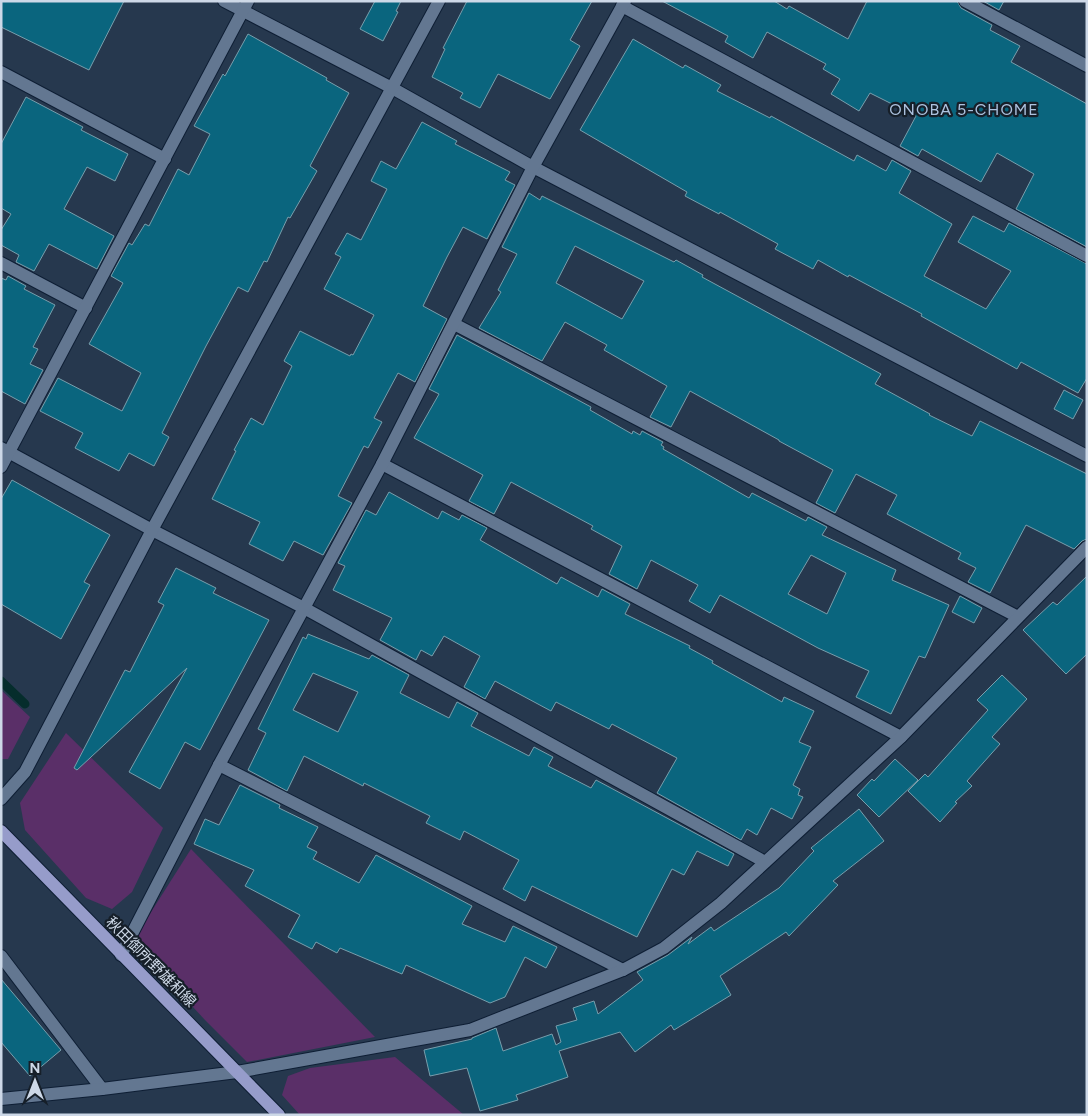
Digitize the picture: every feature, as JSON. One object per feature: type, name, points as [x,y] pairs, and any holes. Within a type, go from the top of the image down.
[{"type":"main road","name":"秋田御所野雄和線","points":[[1,831],[278,1115]]},
{"type":"street","points":[[224,1],[245,6],[533,168],[1087,456]]},
{"type":"street","points":[[1,799],[25,772],[152,530],[439,1]]},
{"type":"street","points":[[965,1],[1087,66]]},
{"type":"street","points":[[121,955],[220,765],[382,464],[533,168],[623,3],[1087,256]]},
{"type":"street","points":[[1,467],[6,450],[86,308],[245,6]]},
{"type":"street","points":[[1,72],[165,159]]},
{"type":"street","points":[[1,263],[86,308]]},
{"type":"street","points":[[454,324],[1018,617]]},
{"type":"street","points":[[6,450],[152,530],[304,608],[765,862]]},
{"type":"street","points":[[382,464],[901,737]]},
{"type":"street","points":[[1,1099],[102,1089],[237,1072],[470,1030],[623,970],[664,948],[721,903],[901,737],[1087,547]]},
{"type":"street","points":[[220,765],[623,970]]},
{"type":"street","points":[[1,956],[102,1089]]},
{"type":"shaded area","points":[[1,690],[30,717],[8,759],[1,759]]},
{"type":"shaded area","points":[[66,733],[163,828],[132,892],[112,909],[86,898],[25,830],[20,803]]},
{"type":"shaded area","points":[[191,849],[375,1037],[247,1062],[205,1020],[139,949],[139,931]]},
{"type":"shaded area","points":[[395,1057],[464,1115],[300,1115],[282,1095],[288,1076],[310,1068]]},
{"type":"building","points":[[1,1],[124,1],[89,70],[1,27]]},
{"type":"building","points":[[375,1],[401,1],[396,11],[398,12],[383,41],[360,29]]},
{"type":"building","points":[[467,1],[592,1],[570,40],[580,46],[550,99],[498,74],[480,108],[460,98],[463,93],[432,77],[445,49],[443,48]]},
{"type":"building","points":[[662,1],[774,1],[787,9],[789,6],[848,39],[867,1],[957,1],[961,8],[992,25],[990,30],[1020,46],[1011,62],[1087,104],[1087,247],[1016,209],[1034,174],[997,153],[981,182],[922,149],[918,156],[900,146],[916,116],[870,93],[859,111],[831,94],[840,79],[823,69],[826,64],[767,32],[753,58],[725,42],[728,36]]},
{"type":"building","points":[[983,1],[1004,1],[999,10]]},
{"type":"building","points":[[248,34],[327,78],[326,80],[349,93],[310,166],[317,171],[290,218],[288,217],[267,262],[264,261],[248,292],[238,287],[206,346],[162,433],[169,437],[154,466],[129,453],[119,471],[75,448],[83,433],[40,411],[58,378],[122,411],[141,373],[89,344],[123,283],[111,276],[129,243],[132,245],[145,224],[149,226],[178,169],[189,175],[210,134],[194,126]]},
{"type":"building","points":[[633,39],[683,68],[685,65],[721,85],[717,91],[770,118],[771,116],[854,161],[857,155],[886,171],[892,160],[911,171],[899,193],[952,224],[924,276],[986,309],[1011,271],[958,242],[973,216],[1004,232],[1009,223],[1087,264],[1087,378],[1078,393],[1021,362],[1017,369],[921,316],[922,314],[818,260],[813,269],[775,249],[778,244],[720,212],[719,214],[685,196],[687,192],[580,130]]},
{"type":"building","points":[[26,97],[83,127],[81,130],[128,154],[115,181],[87,167],[64,209],[114,236],[97,269],[49,244],[34,271],[16,262],[19,255],[1,245],[1,230],[11,214],[1,208],[1,144]]},
{"type":"building","points":[[422,122],[457,141],[455,144],[510,172],[505,180],[515,185],[487,239],[463,227],[447,257],[423,306],[447,319],[415,382],[398,373],[374,418],[382,422],[368,448],[364,446],[338,496],[352,503],[323,555],[294,541],[283,561],[249,544],[260,522],[212,499],[251,418],[263,425],[292,366],[284,361],[300,331],[350,356],[351,354],[353,355],[374,315],[324,289],[341,257],[335,254],[347,233],[361,240],[387,189],[371,181],[381,161],[396,169]]},
{"type":"building","points":[[529,193],[540,200],[542,196],[674,262],[676,260],[703,275],[702,277],[881,374],[875,384],[929,415],[972,436],[980,421],[1087,474],[1087,539],[1074,549],[1026,525],[990,593],[968,582],[976,568],[958,559],[961,553],[887,514],[897,495],[856,474],[835,513],[816,503],[833,470],[690,391],[671,427],[650,417],[667,386],[604,350],[607,345],[565,322],[542,361],[479,328],[501,292],[498,290],[517,254],[502,247]],"holes":[[[575,246],[644,281],[622,319],[556,283]]]},
{"type":"building","points":[[8,276],[26,286],[24,289],[55,305],[33,347],[38,349],[30,364],[43,370],[25,404],[1,391],[1,278],[6,280]]},
{"type":"building","points":[[457,335],[591,407],[590,410],[632,434],[633,431],[640,435],[642,431],[663,442],[661,445],[664,447],[663,449],[749,498],[752,493],[806,521],[808,517],[827,527],[822,535],[896,570],[892,580],[949,605],[925,658],[919,656],[891,714],[856,697],[869,671],[818,648],[720,595],[710,613],[689,601],[698,585],[651,560],[637,589],[609,574],[622,546],[591,529],[593,526],[511,482],[494,514],[469,501],[483,475],[414,438],[439,394],[429,389]],"holes":[[[811,555],[846,573],[827,614],[788,594]]]},
{"type":"building","points":[[1064,390],[1083,400],[1073,419],[1054,409]]},
{"type":"building","points":[[12,480],[110,535],[84,582],[90,585],[61,639],[1,604],[1,499]]},
{"type":"building","points":[[389,492],[438,519],[442,511],[459,520],[462,515],[487,528],[480,540],[557,584],[561,577],[598,597],[602,589],[630,604],[625,614],[690,646],[689,648],[713,661],[712,663],[782,702],[784,697],[814,711],[799,742],[811,747],[793,785],[800,789],[798,795],[803,797],[792,819],[771,808],[757,835],[747,829],[741,840],[657,793],[677,758],[612,724],[609,729],[556,702],[551,711],[495,681],[485,699],[464,687],[480,656],[444,636],[432,656],[421,650],[416,660],[380,640],[392,618],[333,590],[345,566],[338,563],[366,510],[376,515]]},
{"type":"building","points":[[176,568],[216,588],[213,593],[269,620],[200,750],[185,742],[160,789],[129,772],[187,668],[77,770],[74,768],[125,670],[130,672],[164,605],[158,602]]},
{"type":"building","points":[[1087,576],[1087,654],[1066,674],[1023,630],[1053,602],[1057,605]]},
{"type":"building","points":[[960,596],[982,608],[974,623],[952,612]]},
{"type":"building","points":[[308,634],[369,659],[372,655],[409,675],[400,693],[449,718],[457,702],[478,713],[471,726],[529,756],[534,747],[553,757],[548,766],[591,788],[596,780],[734,854],[728,866],[697,851],[684,875],[672,869],[637,937],[532,886],[525,901],[503,889],[519,860],[464,831],[460,840],[426,823],[430,816],[364,783],[363,786],[304,756],[287,791],[248,770],[266,733],[258,729],[303,637],[306,639]],"holes":[[[313,673],[358,692],[338,732],[293,710]]]},
{"type":"building","points":[[1002,675],[1027,699],[992,737],[1000,744],[967,781],[972,786],[955,802],[957,803],[940,822],[908,791],[925,774],[928,777],[988,710],[977,700]]},
{"type":"building","points":[[895,759],[918,780],[879,817],[857,795],[872,779],[874,781]]},
{"type":"building","points":[[240,785],[280,805],[279,808],[318,827],[307,847],[317,852],[313,859],[359,883],[376,855],[472,906],[462,924],[505,942],[513,926],[557,947],[546,968],[525,957],[505,997],[490,1003],[406,965],[402,974],[340,948],[337,953],[316,942],[312,949],[288,937],[300,915],[245,886],[254,870],[194,844],[205,819],[219,825]]},
{"type":"building","points":[[859,809],[884,841],[833,881],[838,885],[789,936],[786,932],[720,976],[731,995],[674,1030],[671,1025],[635,1052],[620,1032],[559,1051],[568,1077],[516,1095],[518,1100],[480,1111],[467,1068],[430,1076],[424,1050],[472,1039],[496,1028],[503,1051],[552,1034],[556,1045],[561,1042],[556,1026],[577,1020],[573,1008],[594,1001],[598,1014],[643,980],[637,972],[668,955],[692,937],[688,944],[711,927],[714,931],[779,888],[814,851],[811,848]]},
{"type":"building","points":[[1,979],[61,1050],[30,1076],[1,1042]]},
{"type":"waterway","points":[[1,681],[25,704]]},
{"type":"district","name":"ONOBA 5-CHOME","points":[[964,109]]}]
